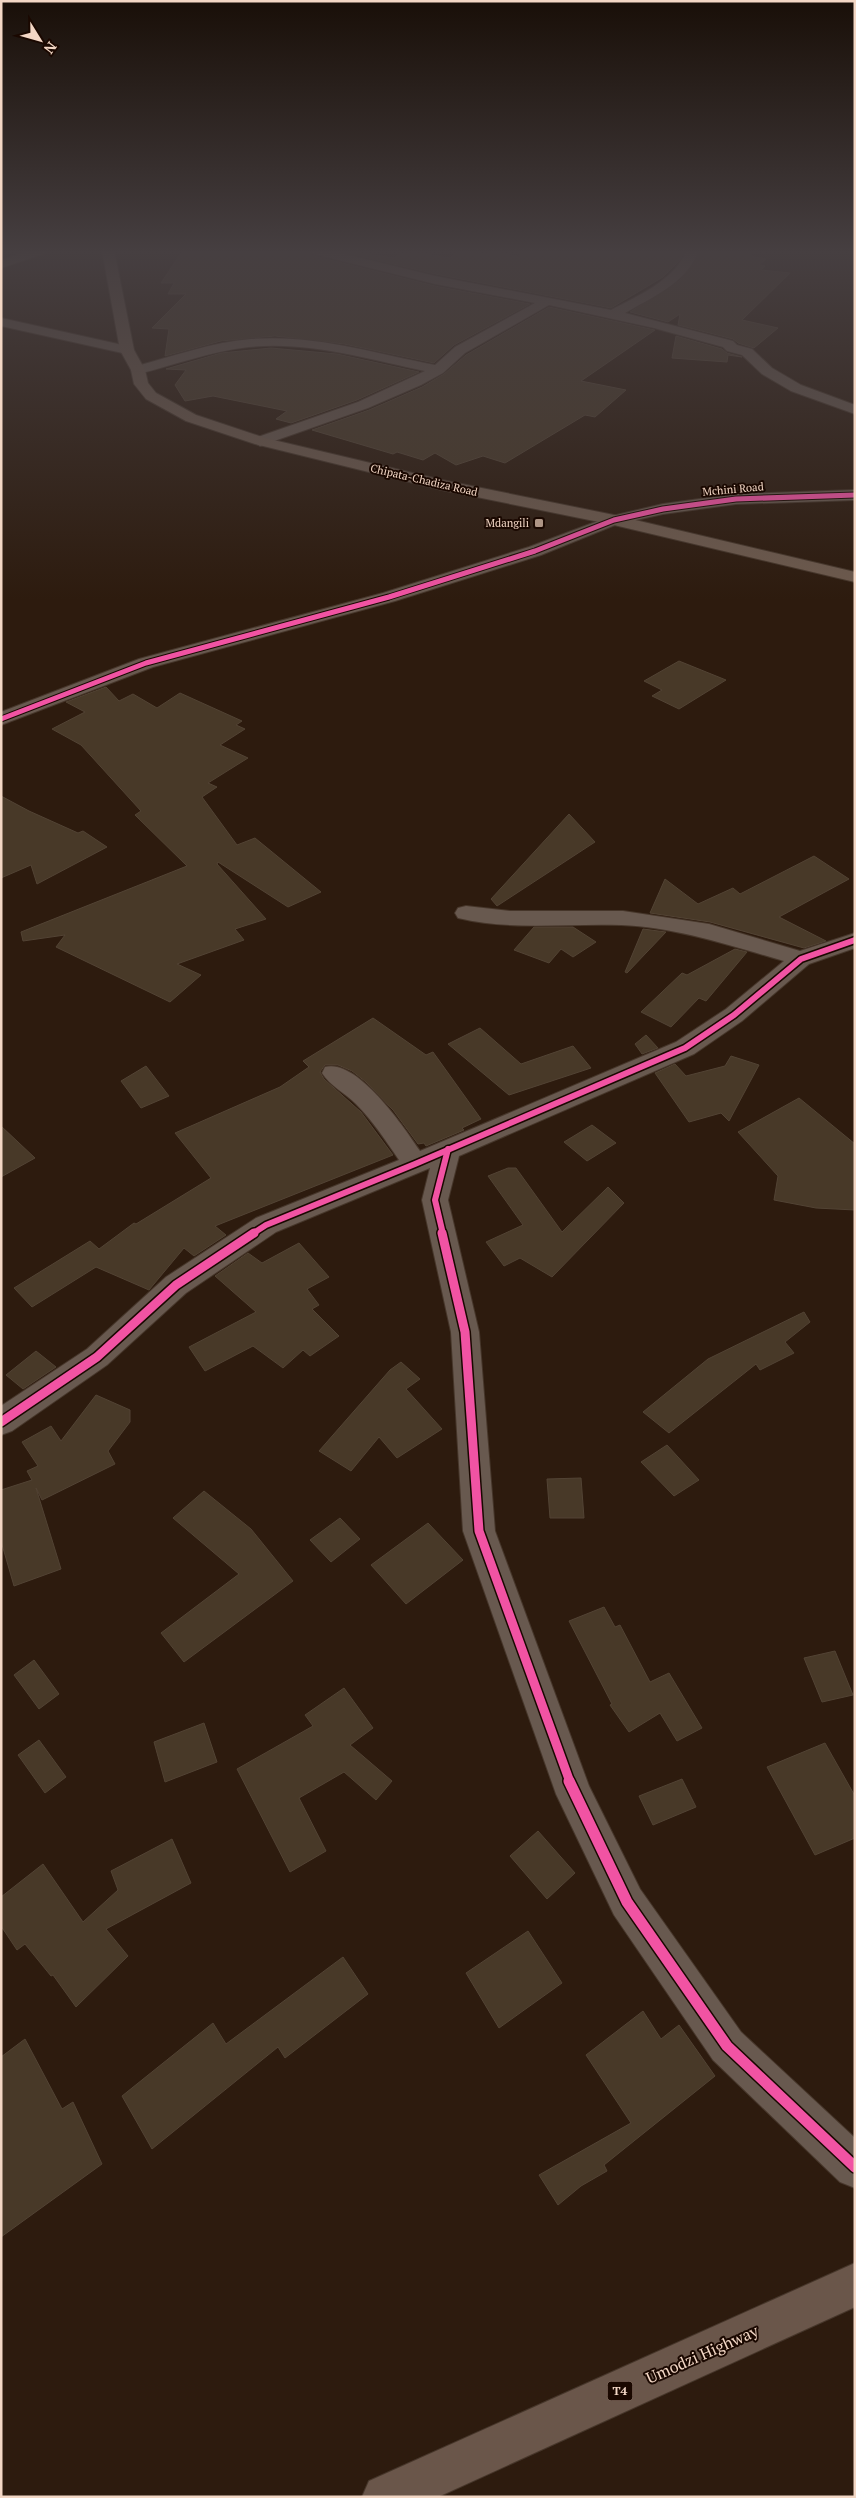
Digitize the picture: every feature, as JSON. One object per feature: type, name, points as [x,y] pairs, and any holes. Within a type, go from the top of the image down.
[{"type":"highway","name":"Umodzi Highway","points":[[385,2497],[855,2285]]},
{"type":"main road","name":"Chipata-Chadiza Road","points":[[136,367],[141,384],[151,396],[168,407],[190,418],[260,442],[442,485],[614,520],[855,577]]},
{"type":"street","points":[[138,370],[152,367]]},
{"type":"street","points":[[422,367],[438,370]]},
{"type":"street","points":[[260,442],[363,405],[416,382],[442,367]]},
{"type":"street","points":[[763,367],[796,388],[855,410]]},
{"type":"street","name":"Mchini Road","points":[[1,718],[146,664],[389,597],[535,551],[614,520],[663,509],[718,501],[779,496],[855,495]]},
{"type":"street","points":[[466,913],[510,918],[623,918],[709,931],[801,959]]},
{"type":"street","points":[[1,1422],[97,1357],[176,1285],[266,1225],[415,1164],[685,1048],[734,1015],[801,959],[855,940]]},
{"type":"street","points":[[334,1073],[365,1098],[394,1132],[415,1164]]},
{"type":"street","points":[[448,1149],[435,1200],[465,1332],[479,1531],[574,1794],[627,1902],[727,2046],[855,2168]]},
{"type":"building","points":[[174,367],[394,367],[419,372],[357,400],[291,423],[276,419],[287,411],[213,396],[185,401],[175,385],[186,370],[166,369]]},
{"type":"building","points":[[453,367],[602,367],[581,381],[626,390],[595,417],[585,415],[505,463],[483,456],[456,465],[435,453],[423,460],[397,452],[393,454],[312,430],[369,410],[422,387]]},
{"type":"building","points":[[679,661],[726,680],[679,709],[652,696],[662,690],[644,681]]},
{"type":"building","points":[[106,687],[119,701],[133,694],[157,708],[180,693],[242,721],[236,725],[245,729],[220,745],[248,758],[208,783],[217,787],[202,797],[237,845],[255,838],[321,892],[288,907],[218,862],[217,864],[266,919],[235,929],[244,940],[177,964],[201,975],[170,1002],[56,947],[65,935],[23,941],[21,932],[187,866],[135,815],[141,811],[81,745],[52,729],[85,712],[66,702]]},
{"type":"building","points":[[1,796],[78,833],[83,831],[107,847],[37,884],[31,865],[1,878]]},
{"type":"building","points":[[569,814],[595,842],[497,906],[491,899]]},
{"type":"building","points":[[814,856],[849,879],[779,917],[826,941],[804,948],[710,922],[650,913],[665,879],[698,904],[733,888],[740,894]]},
{"type":"building","points":[[534,927],[573,927],[596,942],[573,957],[561,949],[549,963],[514,950]]},
{"type":"building","points":[[643,929],[666,932],[627,973],[625,972]]},
{"type":"building","points":[[735,949],[747,952],[706,1001],[699,998],[671,1027],[641,1012],[682,973],[687,975]]},
{"type":"building","points":[[373,1018],[426,1055],[433,1052],[481,1119],[462,1128],[464,1130],[426,1146],[424,1143],[418,1144],[393,1110],[366,1082],[352,1071],[338,1065],[325,1065],[320,1072],[324,1079],[361,1112],[393,1155],[215,1226],[226,1235],[194,1256],[184,1248],[149,1290],[96,1267],[32,1307],[14,1288],[90,1241],[99,1249],[134,1223],[136,1224],[211,1178],[175,1133],[280,1087],[309,1067],[303,1061]]},
{"type":"building","points":[[480,1028],[521,1064],[573,1046],[591,1068],[509,1095],[448,1044]]},
{"type":"building","points":[[646,1035],[658,1048],[642,1054],[635,1044]]},
{"type":"building","points":[[731,1056],[759,1065],[729,1121],[721,1113],[689,1122],[655,1073],[675,1064],[686,1076],[725,1066]]},
{"type":"building","points":[[146,1066],[169,1096],[141,1108],[121,1081]]},
{"type":"building","points":[[799,1098],[855,1144],[855,1210],[816,1208],[774,1200],[778,1176],[738,1132]]},
{"type":"building","points":[[592,1125],[616,1143],[587,1161],[564,1142]]},
{"type":"building","points":[[1,1126],[35,1158],[1,1177]]},
{"type":"building","points":[[508,1168],[516,1168],[562,1232],[608,1187],[624,1203],[552,1277],[520,1258],[504,1266],[486,1242],[523,1225],[488,1176]]},
{"type":"building","points":[[299,1243],[329,1277],[307,1289],[319,1305],[312,1309],[339,1336],[310,1356],[303,1350],[283,1368],[253,1346],[205,1371],[189,1347],[256,1312],[215,1276],[248,1253],[262,1263]]},
{"type":"building","points":[[804,1312],[810,1322],[785,1342],[794,1353],[760,1370],[756,1364],[669,1433],[643,1412],[708,1359]]},
{"type":"building","points":[[36,1351],[56,1367],[23,1389],[6,1375]]},
{"type":"building","points":[[401,1362],[420,1379],[406,1389],[442,1429],[397,1458],[379,1437],[351,1471],[319,1451],[390,1370]]},
{"type":"building","points":[[96,1395],[130,1410],[130,1422],[108,1451],[115,1464],[42,1500],[36,1488],[61,1569],[14,1586],[1,1541],[1,1490],[32,1480],[27,1471],[38,1466],[22,1442],[51,1426],[61,1441]]},
{"type":"building","points":[[667,1445],[699,1480],[674,1496],[641,1462]]},
{"type":"building","points":[[581,1478],[584,1518],[550,1518],[547,1479]]},
{"type":"building","points":[[204,1491],[251,1529],[293,1581],[184,1662],[161,1633],[239,1574],[173,1518]]},
{"type":"building","points":[[340,1518],[360,1539],[331,1562],[310,1540]]},
{"type":"building","points":[[428,1523],[463,1560],[406,1604],[371,1565]]},
{"type":"building","points":[[604,1607],[615,1627],[620,1625],[650,1682],[669,1673],[702,1728],[677,1741],[660,1713],[629,1732],[610,1705],[612,1704],[569,1621]]},
{"type":"building","points":[[835,1651],[853,1695],[822,1702],[804,1658]]},
{"type":"building","points":[[34,1660],[59,1694],[39,1709],[14,1675]]},
{"type":"building","points":[[344,1688],[373,1728],[350,1745],[392,1781],[376,1800],[344,1772],[299,1798],[326,1851],[290,1872],[237,1769],[313,1726],[305,1715]]},
{"type":"building","points":[[204,1723],[217,1762],[165,1782],[154,1742]]},
{"type":"building","points":[[39,1740],[66,1777],[45,1793],[18,1755]]},
{"type":"building","points":[[825,1743],[855,1796],[855,1838],[815,1855],[767,1767]]},
{"type":"building","points":[[682,1779],[696,1807],[653,1825],[639,1796]]},
{"type":"building","points":[[538,1831],[575,1873],[547,1899],[510,1856]]},
{"type":"building","points":[[172,1839],[191,1883],[106,1929],[128,1956],[76,2007],[53,1975],[51,1976],[25,1944],[17,1950],[1,1926],[1,1897],[43,1864],[83,1922],[118,1890],[111,1871]]},
{"type":"building","points":[[528,1931],[562,1983],[499,2028],[466,1973]]},
{"type":"building","points":[[343,1957],[368,1994],[285,2058],[278,2047],[152,2149],[122,2096],[213,2023],[226,2044]]},
{"type":"building","points":[[643,2011],[661,2039],[679,2025],[715,2076],[604,2165],[607,2171],[581,2186],[558,2205],[539,2175],[631,2123],[586,2055]]},
{"type":"building","points":[[25,2039],[62,2109],[73,2102],[102,2164],[1,2237],[1,2057]]},
{"type":"cycle path","points":[[1,719],[146,663],[389,597],[535,551],[614,520],[663,509],[736,499],[855,495]]},
{"type":"cycle path","points":[[1,1422],[97,1357],[176,1285],[266,1225],[415,1164],[685,1048],[734,1015],[801,959],[855,940]]},
{"type":"cycle path","points":[[448,1149],[435,1200],[465,1332],[479,1531],[574,1794],[627,1902],[727,2046],[855,2167]]},
{"type":"place","name":"Mdangili","points":[[539,523]]}]
